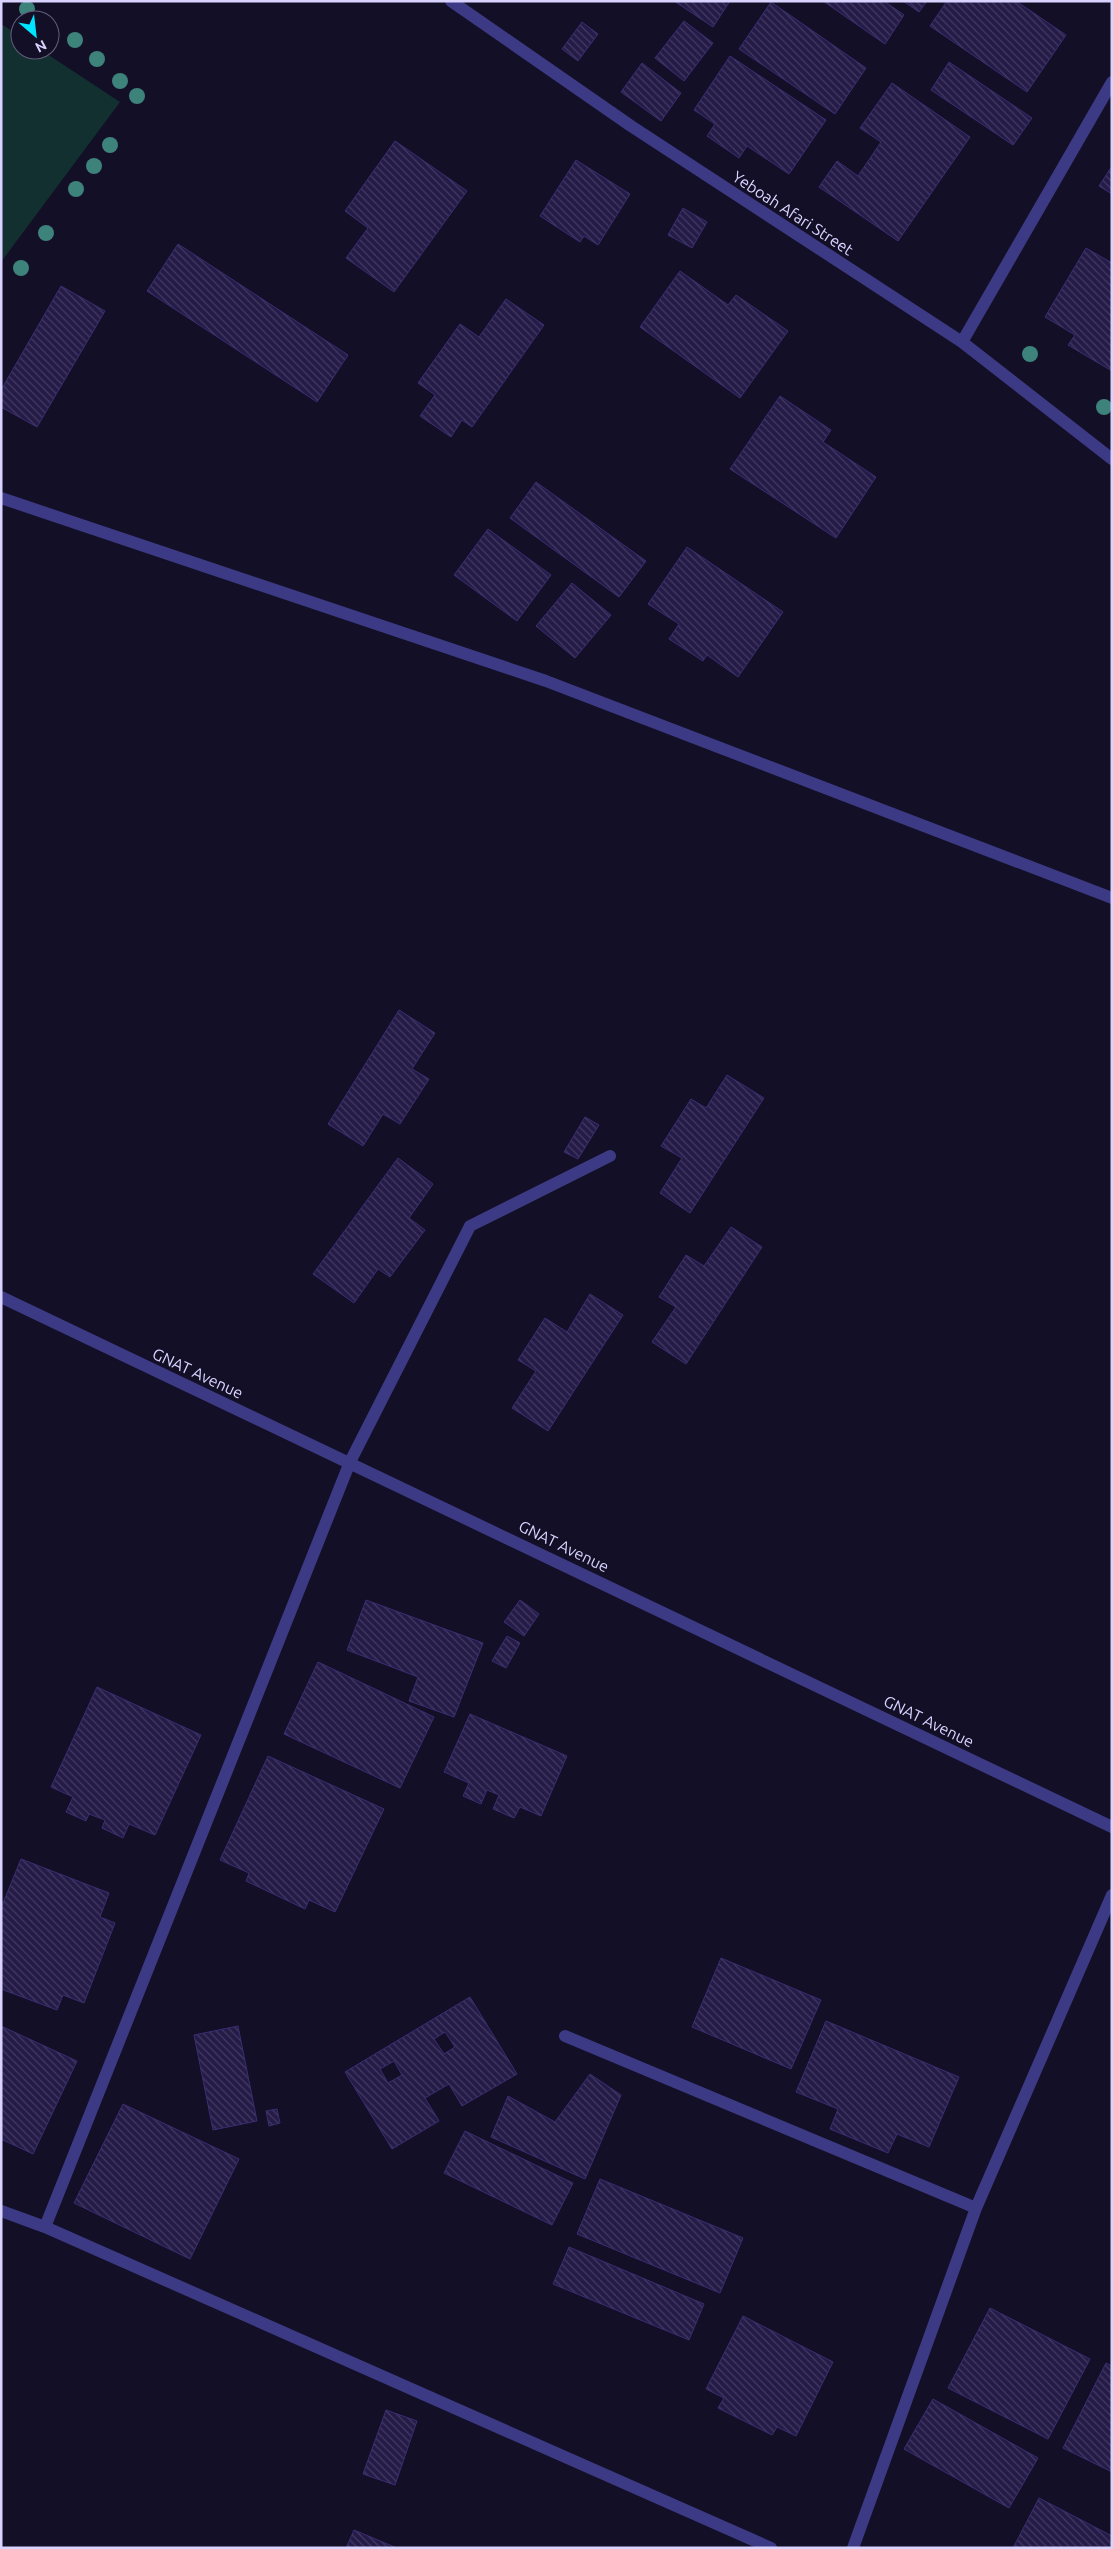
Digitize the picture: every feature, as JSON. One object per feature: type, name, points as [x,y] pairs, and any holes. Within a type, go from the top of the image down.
[{"type":"street","name":"Yeboah Afari Street","points":[[451,1],[631,126],[962,342],[1112,459]]},
{"type":"street","points":[[962,342],[1112,82]]},
{"type":"street","points":[[1,498],[546,681],[1112,898]]},
{"type":"street","points":[[45,2227],[350,1462],[470,1226],[610,1156]]},
{"type":"street","name":"GNAT Avenue","points":[[1,1297],[1112,1827]]},
{"type":"street","points":[[853,2548],[976,2208],[1112,1895]]},
{"type":"street","points":[[565,2036],[976,2208]]},
{"type":"street","points":[[1,2211],[45,2227],[771,2548]]},
{"type":"green space","points":[[1,24],[10,30],[10,60],[56,60],[120,102],[1,262]]},
{"type":"building","points":[[674,1],[730,1],[713,27]]},
{"type":"building","points":[[823,1],[884,1],[904,15],[885,44]]},
{"type":"building","points":[[903,1],[927,1],[919,12]]},
{"type":"building","points":[[947,1],[1016,1],[1066,35],[1027,92],[930,26]]},
{"type":"building","points":[[771,2],[866,68],[835,114],[739,49]]},
{"type":"building","points":[[684,21],[713,43],[684,81],[655,58]]},
{"type":"building","points":[[582,22],[598,34],[578,61],[562,49]]},
{"type":"building","points":[[730,56],[826,120],[789,174],[747,146],[739,158],[707,136],[715,124],[694,110]]},
{"type":"building","points":[[949,62],[1032,118],[1013,145],[931,90]]},
{"type":"building","points":[[642,63],[681,93],[661,121],[621,92]]},
{"type":"building","points":[[892,83],[970,137],[898,241],[819,187],[837,161],[858,176],[881,142],[860,128]]},
{"type":"building","points":[[395,141],[467,191],[394,292],[346,258],[368,228],[345,211]]},
{"type":"building","points":[[576,160],[630,194],[598,245],[584,236],[580,242],[540,216]]},
{"type":"building","points":[[1112,166],[1112,194],[1099,186]]},
{"type":"building","points":[[683,208],[707,222],[692,248],[668,235]]},
{"type":"building","points":[[178,244],[348,355],[317,402],[147,291]]},
{"type":"building","points":[[1086,248],[1112,263],[1112,371],[1068,345],[1075,335],[1045,317]]},
{"type":"building","points":[[680,271],[728,305],[736,295],[788,331],[740,398],[640,327]]},
{"type":"building","points":[[61,286],[105,311],[37,427],[1,407],[1,390]]},
{"type":"building","points":[[506,299],[544,325],[472,427],[462,420],[451,437],[420,416],[435,395],[418,383],[460,324],[479,337]]},
{"type":"building","points":[[780,396],[831,430],[823,442],[876,477],[836,538],[730,469]]},
{"type":"building","points":[[536,482],[646,561],[619,597],[510,518]]},
{"type":"building","points":[[488,529],[551,575],[517,621],[454,575]]},
{"type":"building","points":[[687,547],[783,612],[738,677],[707,655],[703,661],[669,639],[679,624],[648,604]]},
{"type":"building","points":[[572,583],[611,615],[575,658],[536,626]]},
{"type":"building","points":[[399,1010],[435,1033],[412,1069],[429,1079],[400,1124],[383,1114],[363,1146],[328,1124]]},
{"type":"building","points":[[727,1075],[764,1098],[690,1213],[660,1193],[682,1158],[661,1146],[691,1099],[706,1108]]},
{"type":"building","points":[[585,1117],[599,1125],[578,1159],[564,1152]]},
{"type":"building","points":[[398,1158],[433,1184],[409,1218],[425,1230],[390,1277],[378,1269],[354,1303],[313,1274]]},
{"type":"building","points":[[731,1227],[762,1247],[686,1364],[652,1342],[676,1307],[659,1297],[686,1255],[704,1266]]},
{"type":"building","points":[[590,1294],[623,1315],[548,1431],[512,1408],[536,1371],[518,1360],[545,1318],[567,1332]]},
{"type":"building","points":[[366,1600],[483,1643],[454,1717],[409,1701],[418,1677],[347,1650]]},
{"type":"building","points":[[520,1600],[539,1614],[524,1636],[504,1622]]},
{"type":"building","points":[[507,1636],[520,1643],[506,1668],[492,1661]]},
{"type":"building","points":[[318,1662],[434,1717],[400,1788],[284,1734]]},
{"type":"building","points":[[97,1687],[201,1735],[155,1835],[129,1824],[123,1838],[102,1828],[105,1820],[89,1814],[86,1821],[66,1812],[73,1797],[51,1787]]},
{"type":"building","points":[[470,1714],[567,1756],[541,1816],[520,1807],[514,1818],[493,1809],[499,1795],[487,1790],[481,1804],[463,1796],[469,1783],[444,1772]]},
{"type":"building","points":[[268,1756],[384,1809],[335,1912],[309,1900],[305,1909],[246,1881],[249,1873],[220,1860]]},
{"type":"building","points":[[21,1859],[109,1893],[100,1917],[115,1923],[84,2003],[63,1995],[57,2010],[1,1989],[1,1908]]},
{"type":"building","points":[[721,1958],[821,2000],[791,2069],[692,2027]]},
{"type":"building","points":[[470,1997],[517,2074],[462,2106],[449,2084],[425,2098],[439,2121],[392,2149],[345,2072]],"holes":[[[445,2032],[455,2047],[444,2054],[434,2039]],[[394,2061],[402,2075],[388,2083],[380,2069]]]},
{"type":"building","points":[[826,2021],[959,2077],[929,2147],[897,2134],[888,2153],[830,2129],[838,2109],[796,2092]]},
{"type":"building","points":[[1,2026],[77,2061],[33,2154],[1,2139]]},
{"type":"building","points":[[238,2026],[257,2121],[213,2130],[194,2035]]},
{"type":"building","points":[[590,2074],[621,2095],[585,2179],[491,2137],[508,2096],[555,2122]]},
{"type":"building","points":[[123,2104],[239,2159],[190,2259],[74,2203]]},
{"type":"building","points":[[277,2109],[280,2123],[269,2126],[266,2111]]},
{"type":"building","points":[[465,2131],[573,2183],[552,2225],[444,2173]]},
{"type":"building","points":[[600,2179],[743,2238],[720,2293],[577,2234]]},
{"type":"building","points":[[569,2247],[704,2304],[689,2340],[553,2284]]},
{"type":"building","points":[[990,2308],[1090,2359],[1048,2439],[948,2388]]},
{"type":"building","points":[[743,2316],[833,2362],[796,2436],[777,2427],[772,2435],[718,2408],[724,2398],[706,2389]]},
{"type":"building","points":[[1106,2363],[1112,2366],[1112,2472],[1063,2448]]},
{"type":"building","points":[[933,2399],[1038,2458],[1009,2508],[904,2449]]},
{"type":"building","points":[[386,2410],[417,2421],[395,2485],[363,2474]]},
{"type":"building","points":[[1039,2498],[1112,2536],[1112,2548],[1013,2548]]},
{"type":"building","points":[[354,2530],[397,2548],[346,2548]]}]
